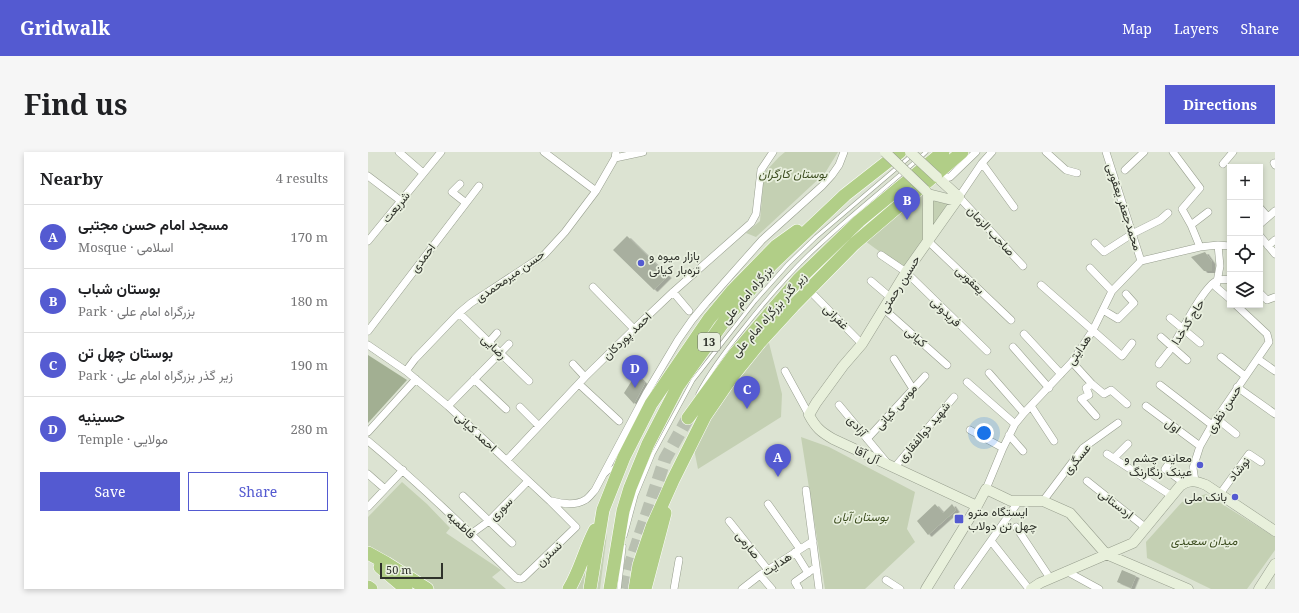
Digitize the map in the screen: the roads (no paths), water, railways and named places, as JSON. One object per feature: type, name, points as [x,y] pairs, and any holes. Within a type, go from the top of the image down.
[{"type":"highway","name":"بزرگراه امام علی","points":[[610,589],[623,510],[630,488],[648,444],[678,386],[725,320],[766,271],[845,195],[900,152]]},
{"type":"highway","name":"زیر گذر بزرگراه امام علی","points":[[689,417],[733,356],[798,280],[859,221],[943,152]]},
{"type":"highway","points":[[635,589],[639,565],[652,527],[673,480],[706,416],[731,378],[792,306],[854,244],[962,152]]},
{"type":"highway","points":[[569,589],[580,568],[589,541],[601,518],[624,457],[651,404],[709,319],[733,290],[776,246],[845,195]]},
{"type":"highway","points":[[645,589],[673,480]]},
{"type":"highway","points":[[590,589],[601,518]]},
{"type":"highway","points":[[368,553],[427,589]]},
{"type":"highway","points":[[368,557],[406,589]]},
{"type":"main road","points":[[885,152],[926,192],[957,199]]},
{"type":"main road","points":[[910,152],[938,178],[957,199]]},
{"type":"main road","points":[[926,192],[928,240]]},
{"type":"main road","name":"حسین رحمتی","points":[[809,415],[839,372],[862,344],[906,272],[957,199]]},
{"type":"main road","name":"آل آقا","points":[[809,415],[821,432],[833,439],[977,506]]},
{"type":"main road","points":[[1030,589],[1050,578],[1133,543],[1184,483],[1195,481],[1206,485],[1275,532]]},
{"type":"main road","points":[[926,589],[986,489],[1012,501],[1044,501],[1070,513],[1106,554],[1188,589]]},
{"type":"main road","points":[[1259,589],[1275,564]]},
{"type":"street","points":[[399,152],[423,173]]},
{"type":"street","name":"شریعت","points":[[368,241],[441,152]]},
{"type":"street","points":[[544,152],[596,191]]},
{"type":"street","points":[[615,155],[643,152]]},
{"type":"street","name":"احمد پوردکان","points":[[507,460],[585,377],[634,329],[673,292],[751,223],[754,218],[761,170],[773,152]]},
{"type":"street","points":[[550,501],[561,504],[573,504],[585,500],[595,490],[647,392],[678,340],[692,320],[762,240],[822,186],[832,175],[839,165],[844,152]]},
{"type":"street","points":[[938,178],[950,177],[976,152]]},
{"type":"street","name":"حسین رحمتی","points":[[957,199],[982,163],[992,152]]},
{"type":"street","points":[[1046,152],[1066,170],[1077,173]]},
{"type":"street","name":"محمدجعفر یعقوبی","points":[[1106,152],[1141,262]]},
{"type":"street","points":[[1125,170],[1144,152]]},
{"type":"street","points":[[1173,152],[1200,188],[1182,209],[1200,246]]},
{"type":"street","points":[[1223,164],[1233,152]]},
{"type":"street","name":"حسن میرمحمدی","points":[[406,371],[415,359],[459,313],[471,303],[544,255],[566,232],[596,191],[615,155]]},
{"type":"street","points":[[982,163],[1014,207]]},
{"type":"street","points":[[368,176],[401,201]]},
{"type":"street","points":[[460,184],[452,192],[466,203]]},
{"type":"street","name":"احمدی","points":[[368,331],[479,186]]},
{"type":"street","name":"صاحب الزمان","points":[[957,199],[1024,266]]},
{"type":"street","points":[[1263,211],[1268,217]]},
{"type":"street","points":[[1263,221],[1275,211]]},
{"type":"street","points":[[1191,225],[1208,212]]},
{"type":"street","points":[[1095,243],[1104,252],[1132,234],[1160,220],[1168,213]]},
{"type":"street","name":"یعقوبی","points":[[928,240],[1011,320]]},
{"type":"street","points":[[1263,240],[1275,254]]},
{"type":"street","points":[[1268,246],[1275,240]]},
{"type":"street","points":[[1218,245],[1220,266],[1216,286],[1227,296]]},
{"type":"street","points":[[1141,262],[1200,246],[1227,246]]},
{"type":"street","name":"فریدونی","points":[[882,255],[906,272],[987,351]]},
{"type":"street","name":"هدایتی","points":[[986,489],[1015,424],[1072,362],[1093,330],[1112,292],[1141,262]]},
{"type":"street","points":[[1090,268],[1112,292]]},
{"type":"street","points":[[1217,280],[1227,279]]},
{"type":"street","name":"حاج کدخدا","points":[[1159,364],[1172,348],[1183,330],[1190,314],[1209,288],[1217,280]]},
{"type":"street","points":[[871,281],[891,298]]},
{"type":"street","points":[[1041,285],[1122,356],[1132,343]]},
{"type":"street","points":[[593,287],[634,329]]},
{"type":"street","name":"غفرانی","points":[[810,291],[862,344]]},
{"type":"street","points":[[673,292],[689,311]]},
{"type":"street","points":[[1103,310],[1118,319],[1134,302],[1126,294]]},
{"type":"street","points":[[1263,296],[1267,300],[1275,297]]},
{"type":"street","name":"حسن نظری","points":[[1195,481],[1193,468],[1200,446],[1216,418],[1269,342],[1267,334],[1239,308]]},
{"type":"street","name":"کیانی","points":[[884,309],[947,365]]},
{"type":"street","name":"رضایی","points":[[459,313],[500,354],[529,380]]},
{"type":"street","points":[[1170,318],[1200,343]]},
{"type":"street","points":[[489,342],[497,333]]},
{"type":"street","points":[[1024,334],[1061,374]]},
{"type":"street","points":[[1161,337],[1187,360]]},
{"type":"street","points":[[448,406],[509,344]]},
{"type":"street","name":"احمد کیانی","points":[[368,345],[406,371],[448,406],[507,460],[576,527]]},
{"type":"street","points":[[1013,347],[1049,388]]},
{"type":"street","points":[[1221,357],[1245,376]]},
{"type":"street","points":[[1258,358],[1275,371]]},
{"type":"street","points":[[894,359],[913,389]]},
{"type":"street","points":[[1072,362],[1092,384],[1104,394],[1111,390],[1127,404]]},
{"type":"street","points":[[573,364],[585,377]]},
{"type":"street","name":"آل آقا","points":[[785,371],[809,415]]},
{"type":"street","points":[[989,373],[1024,413]]},
{"type":"street","name":"موسی کیانی","points":[[868,439],[925,376]]},
{"type":"street","points":[[368,432],[416,379]]},
{"type":"street","points":[[474,379],[506,409]]},
{"type":"street","points":[[967,382],[1015,424]]},
{"type":"street","points":[[579,384],[619,421]]},
{"type":"street","points":[[1092,384],[1086,388],[1089,395],[1081,399],[1096,416]]},
{"type":"street","points":[[1160,385],[1212,425]]},
{"type":"street","points":[[1238,387],[1275,414]]},
{"type":"street","name":"شهید ذوالفقاری","points":[[892,467],[954,397]]},
{"type":"street","name":"آزادی","points":[[839,406],[892,467]]},
{"type":"street","points":[[1031,406],[1054,441]]},
{"type":"street","name":"اول","points":[[1146,406],[1200,446]]},
{"type":"street","points":[[520,407],[539,426]]},
{"type":"street","points":[[1216,418],[1236,434]]},
{"type":"street","name":"عسگری","points":[[1044,501],[1083,448],[1118,423]]},
{"type":"street","points":[[970,430],[1003,448]]},
{"type":"street","points":[[1009,435],[1023,451]]},
{"type":"street","name":"فاطمیه","points":[[368,441],[403,470],[516,578],[520,579]]},
{"type":"street","points":[[1128,444],[1110,456],[1172,496]]},
{"type":"street","name":"نوشاد","points":[[1220,494],[1249,454],[1261,462]]},
{"type":"street","points":[[1172,459],[1165,469],[1184,483]]},
{"type":"street","points":[[368,507],[403,470]]},
{"type":"street","points":[[368,474],[385,488]]},
{"type":"street","name":"سوری","points":[[471,534],[489,521],[528,481]]},
{"type":"street","name":"اردستانی","points":[[1087,481],[1146,528]]},
{"type":"street","points":[[806,490],[819,589]]},
{"type":"street","points":[[463,496],[512,543]]},
{"type":"street","points":[[958,587],[1018,501]]},
{"type":"street","points":[[768,504],[798,551],[808,573]]},
{"type":"street","name":"صارمی","points":[[729,521],[768,570]]},
{"type":"street","name":"نسترن","points":[[520,579],[523,578],[576,527]]},
{"type":"street","points":[[1016,527],[1050,578]]},
{"type":"street","points":[[990,540],[1030,589]]},
{"type":"street","name":"هدایت","points":[[742,589],[760,575],[813,541]]},
{"type":"street","points":[[674,589],[679,560]]},
{"type":"street","points":[[799,589],[795,582],[816,567]]},
{"type":"street","points":[[1066,572],[1099,589]]},
{"type":"street","points":[[760,575],[772,589]]},
{"type":"street","points":[[886,580],[900,589]]},
{"type":"lane","points":[[619,589],[624,538],[636,495],[654,454],[693,380],[755,301],[788,264],[821,233],[916,152]]},
{"type":"lane","points":[[689,417],[705,379],[782,282],[818,246],[926,152]]},
{"type":"lane","points":[[602,478],[624,457]]},
{"type":"tunnel","points":[[625,589],[632,559],[665,459],[688,418]]},
{"type":"place","name":"بوستان شباب","points":[[907,220]]},
{"type":"place","name":"بازار میوه و تره‌بار کیانی","points":[[641,263]]},
{"type":"place","name":"حسینیه","points":[[635,388]]},
{"type":"place","name":"بوستان چهل تن","points":[[747,409]]},
{"type":"place","name":"معاینه چشم و عینک رنگارنگ","points":[[1200,465]]},
{"type":"place","name":"مسجد امام حسن مجتبی","points":[[778,477]]},
{"type":"place","name":"بانک ملی","points":[[1235,497]]},
{"type":"place","name":"ایستگاه مترو چهل تن دولاب","points":[[959,519]]},
{"type":"park label","name":"بوستان کارگران","points":[[793,174]]},
{"type":"park label","name":"بوستان آبان","points":[[861,517]]},
{"type":"park label","name":"میدان سعیدی","points":[[1204,541]]}]
